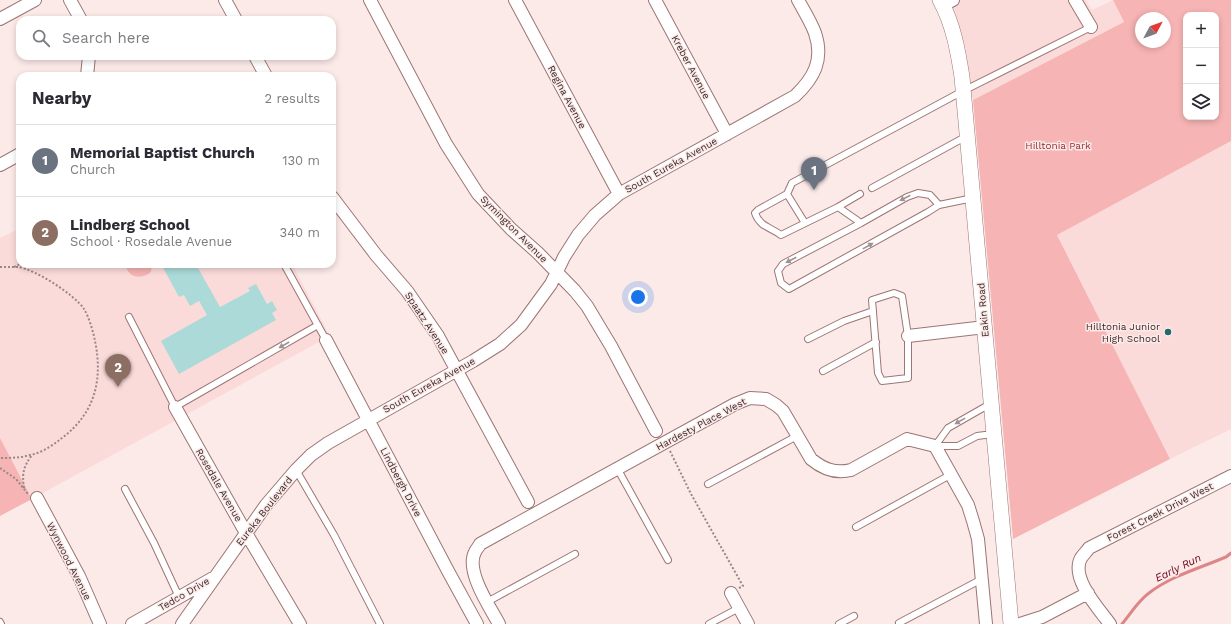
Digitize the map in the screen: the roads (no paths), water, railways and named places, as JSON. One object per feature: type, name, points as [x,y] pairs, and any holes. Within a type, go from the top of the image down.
[{"type":"street","points":[[0,19],[35,0]]},
{"type":"street","points":[[70,0],[79,16]]},
{"type":"street","points":[[225,0],[234,16]]},
{"type":"street","name":"Symington Avenue","points":[[370,0],[446,144],[478,194],[538,253],[587,306],[598,323],[656,431]]},
{"type":"street","name":"Regina Avenue","points":[[515,0],[619,194]]},
{"type":"street","name":"Kreber Avenue","points":[[655,0],[727,134]]},
{"type":"street","name":"South Eureka Avenue","points":[[368,419],[500,344],[516,330],[551,284],[564,257],[578,234],[595,215],[619,194],[795,96],[811,78],[816,67],[818,56],[818,43],[815,32],[798,0]]},
{"type":"street","points":[[1075,0],[1091,27]]},
{"type":"street","name":"Eakin Road","points":[[945,2],[960,62],[964,91],[1011,624]]},
{"type":"street","points":[[88,72],[89,60]]},
{"type":"street","points":[[257,60],[264,72]]},
{"type":"street","points":[[0,165],[16,156]]},
{"type":"street","name":"Spaatz Avenue","points":[[336,202],[376,255],[407,291],[438,336],[528,502]]},
{"type":"street","points":[[908,336],[985,327]]},
{"type":"street","name":"Lindbergh Drive","points":[[326,340],[477,624]]},
{"type":"street","name":"Hardesty Place West","points":[[487,602],[475,577],[472,565],[474,552],[480,544],[735,404],[750,398],[766,399],[776,404],[783,411],[811,459],[818,465],[834,471],[844,472],[851,470],[907,439],[935,446]]},
{"type":"street","name":"Rosedale Avenue","points":[[175,407],[300,624]]},
{"type":"street","name":"Eureka Boulevard","points":[[182,624],[246,532],[266,505],[296,470],[311,455],[368,419]]},
{"type":"street","points":[[935,446],[968,505],[973,521],[978,539],[986,624]]},
{"type":"street","name":"Forest Creek Drive West","points":[[1088,593],[1082,584],[1079,572],[1081,558],[1089,548],[1231,476]]},
{"type":"street","name":"Wynwood Avenue","points":[[37,498],[79,576],[100,624]]},
{"type":"street","name":"Tedco Drive","points":[[132,624],[215,577]]},
{"type":"street","points":[[731,593],[748,624]]},
{"type":"street","points":[[1020,624],[1042,617],[1088,593],[1110,624]]},
{"type":"street","points":[[487,602],[499,624]]},
{"type":"lane","points":[[860,194],[781,236],[767,226],[762,225],[755,213],[787,194],[792,182],[964,91],[1091,27]]},
{"type":"lane","points":[[872,188],[967,135]]},
{"type":"lane","points":[[939,205],[930,196],[918,192],[907,197],[783,264],[778,271],[781,283],[789,289],[939,205],[973,198]]},
{"type":"lane","points":[[787,194],[805,223]]},
{"type":"lane","points":[[838,207],[861,223]]},
{"type":"lane","points":[[286,268],[326,340]]},
{"type":"lane","points":[[894,294],[902,296],[908,336],[908,378],[882,381],[878,373],[873,311],[872,300],[894,294]]},
{"type":"lane","points":[[808,339],[844,321],[873,311]]},
{"type":"lane","points":[[129,317],[175,407],[318,325]]},
{"type":"lane","points":[[823,371],[876,342]]},
{"type":"lane","points":[[935,446],[948,428],[992,403]]},
{"type":"lane","name":"Hardesty Place West","points":[[935,446],[958,446],[977,436],[995,433]]},
{"type":"lane","points":[[708,484],[797,436]]},
{"type":"lane","points":[[617,468],[668,560]]},
{"type":"lane","points":[[296,470],[334,535],[380,624]]},
{"type":"lane","points":[[856,527],[950,475]]},
{"type":"lane","points":[[125,489],[154,543],[179,597]]},
{"type":"lane","points":[[487,602],[575,554]]},
{"type":"lane","points":[[899,623],[982,579]]},
{"type":"lane","points":[[709,624],[739,608]]},
{"type":"lane","points":[[839,624],[854,616]]},
{"type":"waterway","name":"Early Run","points":[[1122,624],[1141,600],[1158,587],[1176,577],[1226,557],[1231,553]]},
{"type":"place","name":"Memorial Baptist Church","points":[[814,190]]},
{"type":"place","name":"Hilltonia Junior High School","points":[[1168,332]]},
{"type":"place","name":"Lindberg School","points":[[118,387]]},
{"type":"park label","name":"Hilltonia Park","points":[[1058,145]]}]
